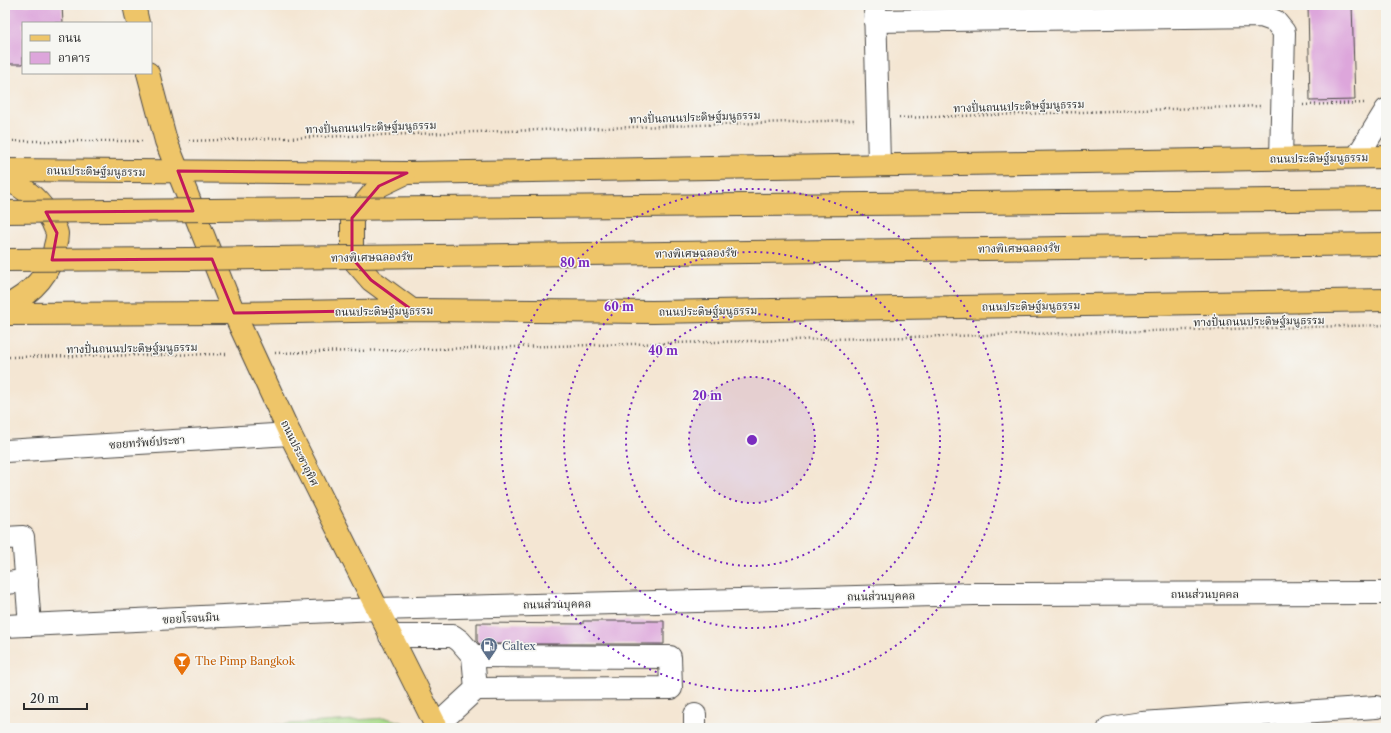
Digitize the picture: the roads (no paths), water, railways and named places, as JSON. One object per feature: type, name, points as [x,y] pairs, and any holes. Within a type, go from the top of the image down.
[{"type":"main road","points":[[134,5],[138,22]]},
{"type":"main road","name":"ถนนประชาอุทิศ","points":[[148,74],[166,141],[234,314],[290,434],[436,727]]},
{"type":"main road","name":"ถนนประดิษฐ์มนูธรรม","points":[[5,170],[407,173],[879,164],[1386,157]]},
{"type":"main road","points":[[407,173],[379,186],[352,218],[352,258],[371,280],[412,310]]},
{"type":"main road","points":[[5,179],[26,190],[40,202],[57,233],[54,257],[45,276],[30,291],[5,307]]},
{"type":"main road","points":[[5,212],[1386,200]]},
{"type":"main road","name":"ทางพิเศษฉลองรัช","points":[[5,260],[1386,244]]},
{"type":"main road","name":"ถนนประดิษฐ์มนูธรรม","points":[[5,314],[234,314],[412,310],[653,312],[1386,300]]},
{"type":"street","points":[[879,164],[875,13],[1261,16],[1275,21],[1284,32],[1281,159]]},
{"type":"street","points":[[1357,157],[1378,106]]},
{"type":"street","name":"ซอยทรัพย์ประชา","points":[[5,451],[290,434]]},
{"type":"street","points":[[5,538],[23,537],[30,625]]},
{"type":"street","points":[[5,583],[27,582]]},
{"type":"street","name":"ถนนส่วนบุคคล","points":[[377,609],[968,594],[1386,594]]},
{"type":"street","name":"ซอยโรจนมิน","points":[[5,626],[377,609]]},
{"type":"street","points":[[390,636],[453,636],[460,641],[473,656],[476,689]]},
{"type":"street","points":[[436,727],[476,689],[671,688],[670,657],[473,656]]},
{"type":"street","points":[[1109,728],[1142,723],[1376,706]]},
{"type":"place","name":"Caltex","points":[[489,661]]},
{"type":"place","name":"The Pimp Bangkok","points":[[182,676]]}]
